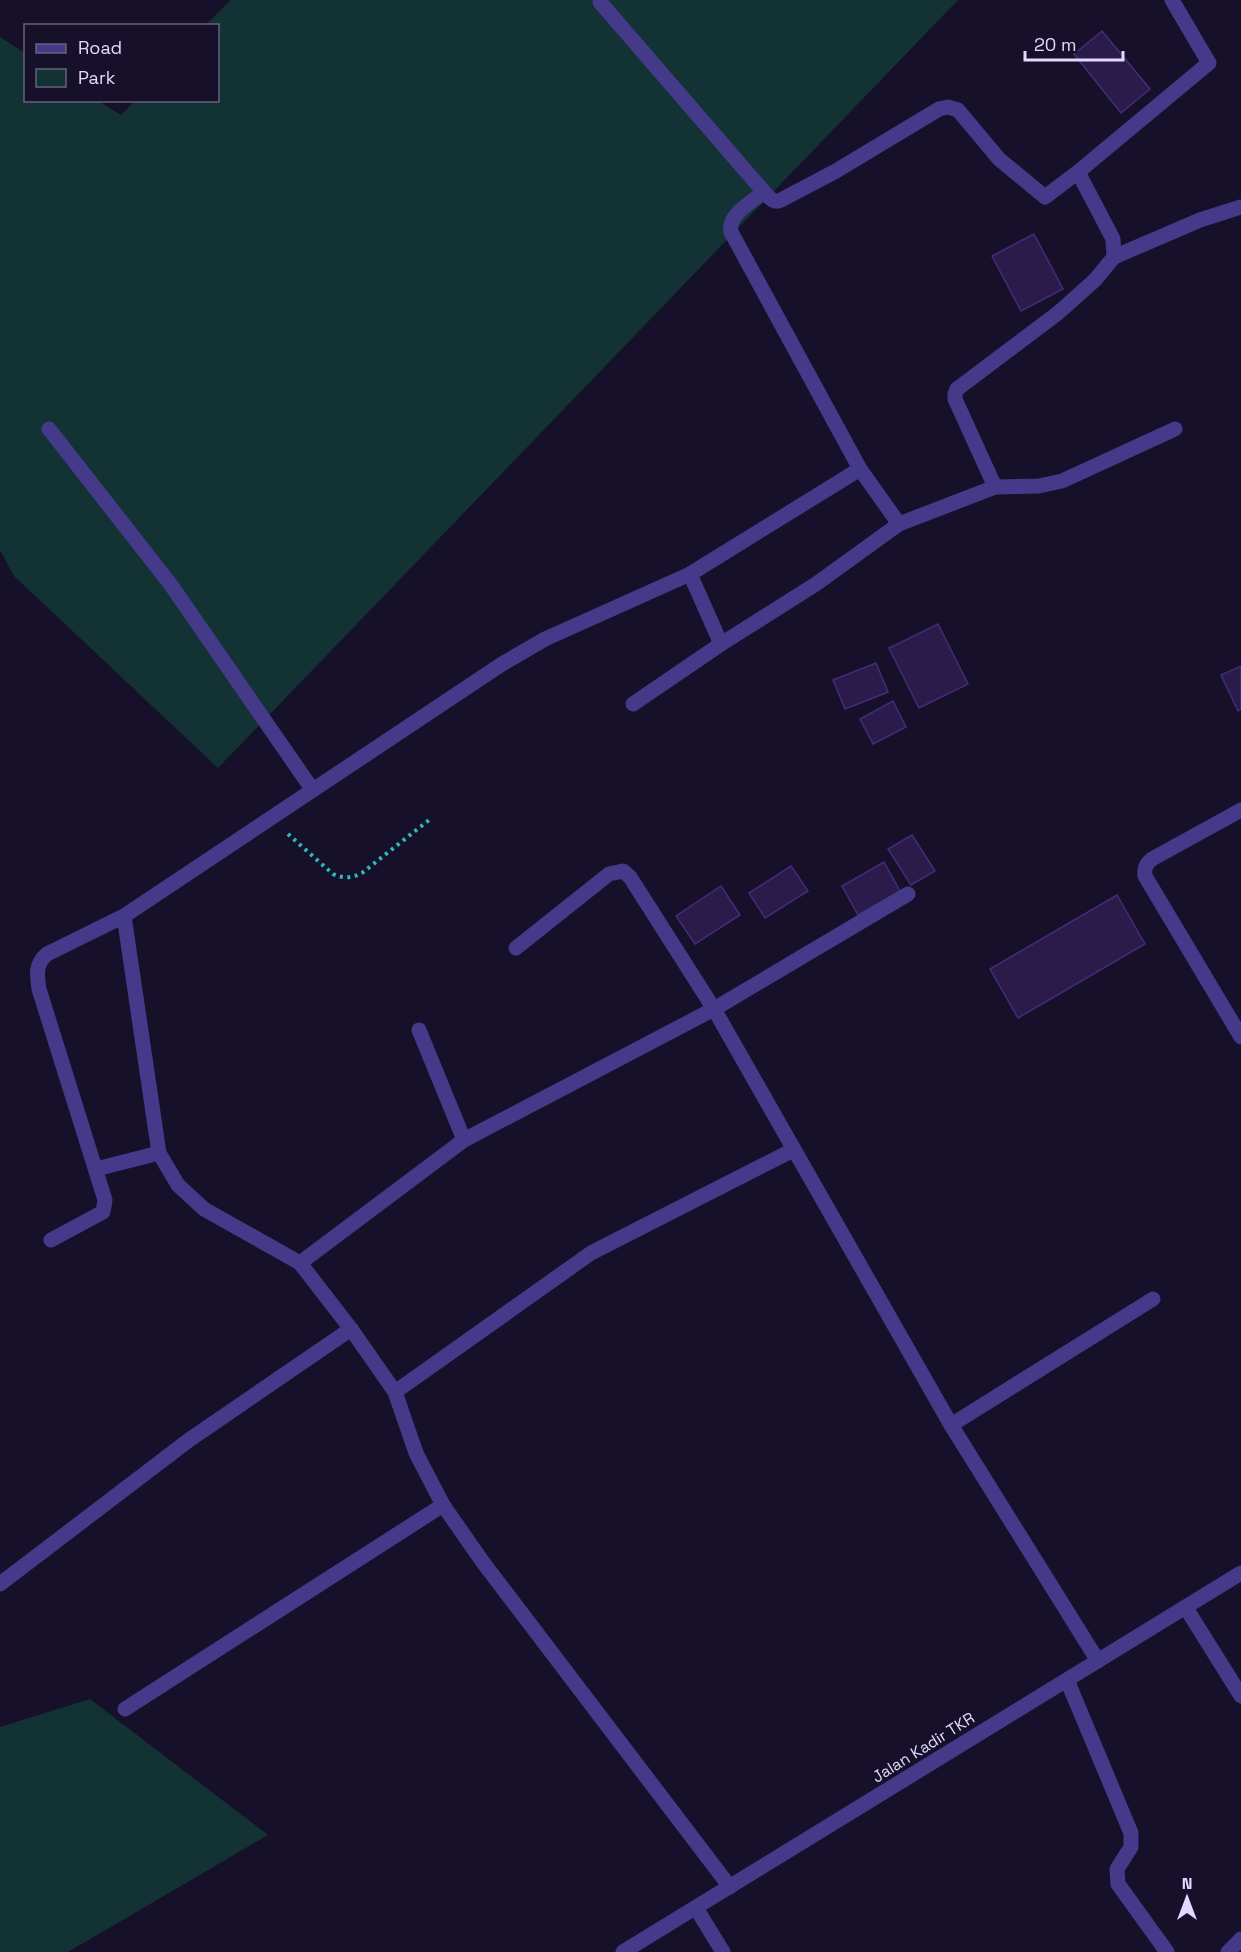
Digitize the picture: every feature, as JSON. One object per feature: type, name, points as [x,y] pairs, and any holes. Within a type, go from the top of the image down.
[{"type":"street","points":[[600,2],[764,192],[773,201],[781,201],[939,109],[948,107],[958,111],[999,159],[1045,197],[1209,63],[1172,0]]},
{"type":"street","points":[[1078,172],[1113,239],[1114,257]]},
{"type":"street","points":[[764,192],[733,217],[730,225],[731,232],[860,469],[898,524]]},
{"type":"street","points":[[995,487],[955,399],[956,392],[1058,313],[1095,280],[1114,257],[1200,220],[1241,207]]},
{"type":"street","points":[[49,429],[171,585],[312,789]]},
{"type":"street","points":[[633,704],[721,644],[816,584],[898,524],[995,487],[1050,485],[1175,429]]},
{"type":"street","points":[[51,1240],[103,1212],[105,1200],[39,989],[37,971],[41,959],[124,916],[502,663],[545,639],[690,574],[860,469]]},
{"type":"street","points":[[690,574],[721,644]]},
{"type":"street","points":[[1241,810],[1152,859],[1145,865],[1144,872],[1241,1037]]},
{"type":"street","points":[[516,948],[609,874],[623,871],[630,877],[714,1009],[951,1425],[1098,1660]]},
{"type":"street","points":[[300,1263],[464,1140],[714,1009],[908,894]]},
{"type":"street","points":[[124,916],[159,1153],[178,1185],[204,1209],[300,1263],[351,1329],[395,1392],[416,1454],[443,1505],[482,1561],[730,1887]]},
{"type":"street","points":[[419,1030],[464,1140]]},
{"type":"street","points":[[395,1392],[591,1253],[793,1150]]},
{"type":"street","points":[[96,1169],[159,1153]]},
{"type":"street","points":[[951,1425],[1153,1299]]},
{"type":"street","points":[[0,1584],[189,1440],[351,1329]]},
{"type":"street","points":[[124,1709],[443,1505]]},
{"type":"street","name":"Jalan Kadir TKR","points":[[624,1952],[1241,1573]]},
{"type":"street","points":[[1186,1608],[1241,1696]]},
{"type":"street","points":[[1067,1680],[1131,1833],[1131,1846],[1117,1869],[1118,1884],[1167,1952]]},
{"type":"street","points":[[696,1908],[723,1952]]},
{"type":"street","points":[[1228,1952],[1241,1939]]},
{"type":"path","points":[[270,818],[340,878],[350,878],[362,873],[429,820]]},
{"type":"green space","points":[[231,0],[958,0],[218,768],[14,576],[0,550],[0,37],[24,52],[24,102],[100,102],[121,115],[134,102],[219,102],[219,24],[207,24]]},
{"type":"green space","points":[[90,1699],[268,1835],[68,1952],[0,1952],[0,1727]]},
{"type":"building","points":[[1102,31],[1150,89],[1121,113],[1074,54]]},
{"type":"building","points":[[1034,234],[1063,289],[1021,311],[992,256]]},
{"type":"building","points":[[938,624],[968,684],[919,708],[889,648]]},
{"type":"building","points":[[876,663],[888,692],[845,709],[833,680]]},
{"type":"building","points":[[1241,666],[1241,709],[1238,711],[1221,675]]},
{"type":"building","points":[[893,701],[906,727],[873,744],[860,719]]},
{"type":"building","points":[[912,835],[935,871],[911,885],[888,849]]},
{"type":"building","points":[[884,862],[900,891],[858,915],[842,886]]},
{"type":"building","points":[[791,866],[808,891],[765,918],[749,893]]},
{"type":"building","points":[[721,886],[740,915],[695,944],[676,916]]},
{"type":"building","points":[[1117,895],[1145,944],[1018,1018],[990,969]]}]
